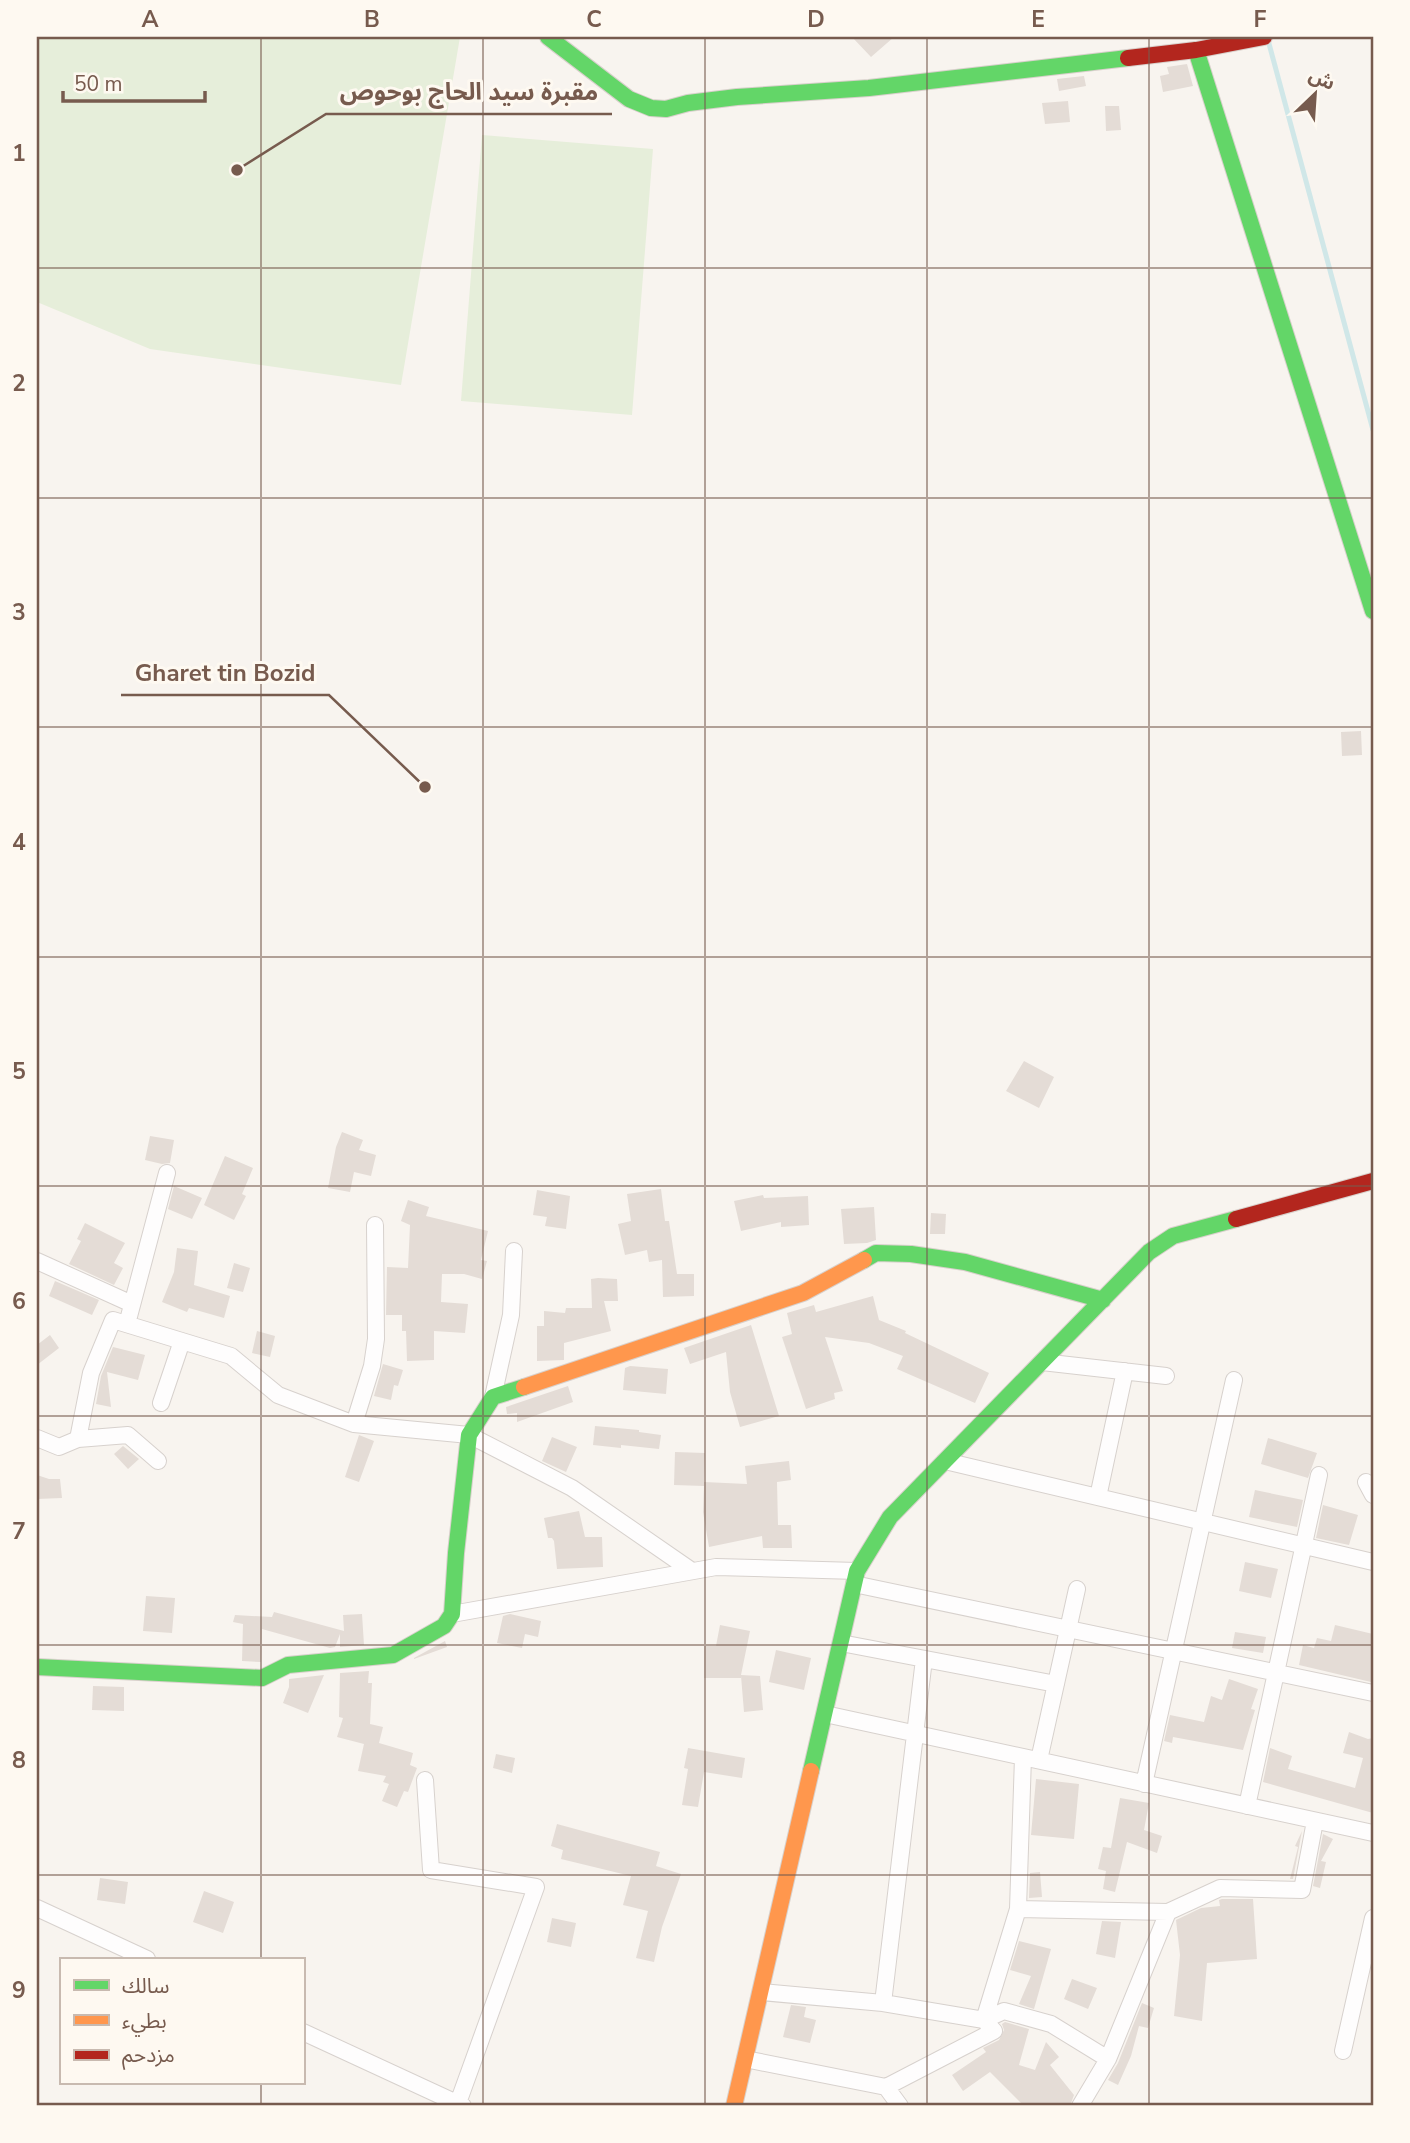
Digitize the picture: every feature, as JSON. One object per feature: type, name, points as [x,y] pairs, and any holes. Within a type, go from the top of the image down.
[{"type":"street","points":[[548,37],[629,99],[651,108],[666,109],[688,103],[737,97],[869,88],[1196,50],[1264,37]]},
{"type":"street","points":[[1196,50],[1373,611]]},
{"type":"street","points":[[127,1324],[167,1173]]},
{"type":"street","points":[[734,2106],[856,1577],[890,1517],[1149,1252],[1173,1236],[1373,1181]]},
{"type":"street","points":[[354,1424],[372,1366],[376,1339],[375,1225]]},
{"type":"street","points":[[37,1667],[262,1678],[288,1665],[393,1654],[444,1626],[452,1614],[469,1434],[493,1397],[511,1315],[513,1251]]},
{"type":"street","points":[[493,1397],[803,1293],[876,1253],[911,1254],[965,1262],[1102,1300]]},
{"type":"street","points":[[37,1261],[132,1304]]},
{"type":"street","points":[[78,1438],[91,1373],[113,1320],[231,1356],[278,1395],[354,1424],[469,1434],[572,1488],[692,1571]]},
{"type":"street","points":[[161,1403],[182,1341]]},
{"type":"street","points":[[1042,1362],[1166,1376]]},
{"type":"street","points":[[1098,1497],[1125,1371]]},
{"type":"street","points":[[1144,1784],[1234,1380]]},
{"type":"street","points":[[37,1438],[59,1447],[78,1438],[128,1435],[158,1461]]},
{"type":"street","points":[[945,1461],[1373,1562]]},
{"type":"street","points":[[1247,1806],[1319,1475]]},
{"type":"street","points":[[452,1614],[716,1567],[856,1577],[1068,1629],[1373,1693]]},
{"type":"street","points":[[984,2020],[1018,1909],[1031,1759],[1056,1684],[1077,1589]]},
{"type":"street","points":[[841,1643],[1056,1684]]},
{"type":"street","points":[[883,2003],[924,1659]]},
{"type":"street","points":[[825,1714],[1373,1833]]},
{"type":"street","points":[[304,2032],[460,2105],[536,1886],[431,1870],[425,1780]]},
{"type":"street","points":[[1018,1909],[1168,1912],[1220,1888],[1302,1890],[1315,1821]]},
{"type":"street","points":[[37,1908],[145,1958]]},
{"type":"street","points":[[1080,2106],[1108,2059],[1168,1912]]},
{"type":"street","points":[[1343,2051],[1373,1918]]},
{"type":"street","points":[[761,1992],[883,2003],[984,2020],[1004,2011],[1051,2024],[1108,2059]]},
{"type":"street","points":[[745,2059],[886,2087],[994,2031],[984,2020]]},
{"type":"street","points":[[886,2087],[900,2106]]},
{"type":"green space","points":[[37,37],[460,37],[401,385],[150,349],[37,302]]},
{"type":"green space","points":[[482,135],[653,149],[632,415],[461,401]]},
{"type":"building","points":[[852,37],[894,37],[871,57]]},
{"type":"building","points":[[1187,64],[1193,86],[1163,92],[1160,76],[1169,74],[1167,67]]},
{"type":"building","points":[[1084,76],[1086,86],[1059,91],[1057,79]]},
{"type":"building","points":[[1068,101],[1070,122],[1045,124],[1042,103]]},
{"type":"building","points":[[1105,106],[1119,106],[1121,130],[1106,131]]},
{"type":"building","points":[[1361,731],[1362,755],[1342,756],[1341,732]]},
{"type":"building","points":[[1024,1061],[1054,1077],[1039,1108],[1006,1091]]},
{"type":"building","points":[[342,1132],[363,1140],[359,1150],[376,1155],[371,1176],[354,1172],[350,1192],[328,1188],[336,1147]]},
{"type":"building","points":[[150,1136],[174,1140],[170,1163],[145,1160]]},
{"type":"building","points":[[225,1156],[253,1168],[242,1194],[246,1196],[234,1220],[204,1205]]},
{"type":"building","points":[[174,1186],[202,1198],[192,1219],[168,1209]]},
{"type":"building","points":[[661,1189],[677,1274],[694,1274],[694,1296],[663,1297],[662,1260],[649,1262],[647,1250],[625,1255],[618,1224],[631,1221],[627,1194]]},
{"type":"building","points":[[537,1190],[570,1196],[566,1229],[545,1226],[547,1217],[533,1215]]},
{"type":"building","points":[[763,1195],[764,1198],[808,1196],[809,1225],[781,1227],[781,1222],[741,1231],[734,1201]]},
{"type":"building","points":[[408,1200],[429,1207],[426,1216],[488,1231],[481,1260],[487,1261],[482,1279],[464,1274],[442,1274],[441,1302],[468,1304],[465,1333],[434,1331],[434,1360],[407,1361],[406,1331],[402,1331],[402,1315],[386,1315],[387,1267],[408,1268],[410,1225],[401,1221]]},
{"type":"building","points":[[874,1207],[876,1240],[844,1244],[841,1209]]},
{"type":"building","points":[[931,1213],[946,1214],[945,1234],[930,1234]]},
{"type":"building","points":[[85,1223],[125,1243],[114,1263],[123,1268],[114,1285],[69,1264],[81,1241],[77,1239]]},
{"type":"building","points":[[177,1248],[198,1251],[194,1285],[230,1296],[224,1318],[189,1308],[187,1312],[162,1302],[174,1272]]},
{"type":"building","points":[[234,1263],[250,1268],[243,1292],[227,1288]]},
{"type":"building","points":[[591,1279],[617,1279],[618,1301],[604,1301],[611,1331],[564,1343],[564,1360],[537,1361],[537,1326],[544,1326],[544,1311],[565,1313],[566,1308],[592,1308]]},
{"type":"building","points":[[55,1281],[99,1300],[92,1315],[49,1296]]},
{"type":"building","points":[[873,1296],[879,1320],[989,1373],[975,1403],[897,1369],[903,1356],[869,1343],[825,1337],[843,1391],[834,1393],[835,1399],[806,1409],[782,1337],[792,1334],[787,1313],[814,1305],[816,1312]]},
{"type":"building","points":[[751,1325],[779,1416],[740,1427],[730,1392],[726,1352],[690,1364],[684,1348]]},
{"type":"building","points":[[257,1331],[275,1336],[270,1357],[252,1353]]},
{"type":"building","points":[[50,1335],[59,1348],[37,1365],[37,1345]]},
{"type":"building","points":[[113,1347],[145,1355],[138,1380],[107,1372],[111,1407],[96,1404],[101,1376]]},
{"type":"building","points":[[383,1364],[403,1370],[398,1386],[394,1385],[391,1400],[374,1396]]},
{"type":"building","points":[[630,1366],[668,1369],[666,1394],[623,1390],[625,1368]]},
{"type":"building","points":[[568,1386],[573,1402],[517,1422],[517,1413],[507,1414],[506,1407]]},
{"type":"building","points":[[595,1426],[661,1435],[659,1449],[593,1445]]},
{"type":"building","points":[[359,1435],[374,1441],[359,1482],[345,1477]]},
{"type":"building","points":[[552,1437],[577,1447],[566,1472],[542,1461]]},
{"type":"building","points":[[1268,1438],[1317,1453],[1308,1478],[1261,1464]]},
{"type":"building","points":[[123,1446],[139,1459],[128,1469],[114,1454]]},
{"type":"building","points":[[675,1452],[705,1453],[704,1482],[747,1484],[745,1466],[789,1461],[791,1480],[777,1482],[778,1525],[791,1525],[792,1548],[763,1548],[762,1536],[709,1547],[703,1512],[704,1486],[674,1485]]},
{"type":"building","points":[[37,1475],[60,1479],[62,1498],[37,1499]]},
{"type":"building","points":[[1255,1490],[1303,1500],[1297,1527],[1249,1517]]},
{"type":"building","points":[[1323,1505],[1358,1515],[1349,1545],[1316,1538]]},
{"type":"building","points":[[579,1511],[585,1537],[602,1537],[603,1567],[557,1569],[554,1541],[548,1538],[544,1518]]},
{"type":"building","points":[[1245,1562],[1278,1569],[1271,1598],[1239,1591]]},
{"type":"building","points":[[146,1596],[175,1598],[172,1633],[143,1631]]},
{"type":"building","points":[[274,1612],[344,1631],[343,1615],[362,1614],[364,1645],[340,1647],[340,1634],[335,1647],[330,1648],[262,1629],[261,1662],[242,1661],[243,1624],[233,1622],[235,1615],[272,1617]]},
{"type":"building","points":[[510,1614],[541,1621],[538,1637],[525,1634],[522,1648],[497,1643],[503,1616]]},
{"type":"building","points":[[720,1625],[750,1631],[741,1675],[760,1676],[763,1710],[744,1712],[741,1676],[704,1678],[704,1646],[716,1646]]},
{"type":"building","points":[[1335,1625],[1373,1634],[1371,1682],[1299,1665],[1303,1645],[1314,1648],[1317,1638],[1331,1641]]},
{"type":"building","points":[[1235,1632],[1266,1637],[1263,1653],[1232,1648]]},
{"type":"building","points":[[445,1641],[447,1647],[414,1659],[414,1658]]},
{"type":"building","points":[[776,1650],[811,1658],[804,1690],[769,1682]]},
{"type":"building","points":[[369,1671],[368,1683],[372,1683],[370,1724],[383,1727],[379,1743],[413,1753],[410,1765],[417,1768],[408,1792],[404,1791],[397,1807],[382,1801],[389,1784],[383,1782],[386,1776],[358,1771],[364,1744],[337,1737],[343,1718],[339,1717],[340,1673]]},
{"type":"building","points":[[324,1675],[308,1713],[283,1703],[289,1679]]},
{"type":"building","points":[[1229,1679],[1258,1689],[1251,1709],[1255,1710],[1243,1750],[1173,1737],[1172,1743],[1164,1741],[1170,1715],[1204,1722],[1211,1696],[1222,1700]]},
{"type":"building","points":[[93,1686],[124,1687],[124,1711],[92,1710]]},
{"type":"building","points":[[1349,1732],[1368,1739],[1373,1738],[1373,1813],[1263,1782],[1270,1748],[1292,1756],[1288,1769],[1355,1788],[1363,1758],[1343,1753]]},
{"type":"building","points":[[688,1748],[745,1758],[742,1778],[704,1772],[698,1807],[682,1805],[688,1769],[684,1768]]},
{"type":"building","points":[[496,1754],[515,1758],[512,1773],[493,1768]]},
{"type":"building","points":[[1036,1779],[1079,1784],[1074,1839],[1031,1835]]},
{"type":"building","points":[[1120,1798],[1149,1803],[1144,1830],[1162,1836],[1157,1853],[1127,1842],[1115,1892],[1103,1889],[1106,1871],[1098,1869],[1103,1847],[1111,1848]]},
{"type":"building","points":[[557,1824],[660,1852],[656,1866],[681,1874],[662,1927],[654,1962],[636,1958],[648,1911],[623,1905],[631,1876],[561,1859],[563,1850],[551,1846]]},
{"type":"building","points":[[1302,1831],[1293,1879],[1290,1879],[1298,1847],[1295,1846]]},
{"type":"building","points":[[1323,1834],[1333,1839],[1321,1861],[1326,1862],[1320,1888],[1313,1886]]},
{"type":"building","points":[[1040,1872],[1042,1897],[1029,1898],[1030,1873]]},
{"type":"building","points":[[100,1878],[128,1882],[125,1904],[97,1900]]},
{"type":"building","points":[[204,1891],[234,1902],[223,1933],[193,1922]]},
{"type":"building","points":[[1253,1899],[1257,1959],[1207,1963],[1202,2021],[1174,2016],[1180,1955],[1176,1920],[1201,1908],[1220,1906],[1219,1900]]},
{"type":"building","points":[[552,1918],[576,1923],[571,1947],[547,1942]]},
{"type":"building","points":[[1102,1921],[1121,1922],[1115,1958],[1096,1954]]},
{"type":"building","points":[[1019,1941],[1051,1949],[1034,2009],[1019,2004],[1031,1976],[1010,1970]]},
{"type":"building","points":[[1072,1979],[1097,1988],[1088,2009],[1064,1999]]},
{"type":"building","points":[[1142,2003],[1154,2008],[1148,2028],[1139,2026],[1131,2056],[1118,2085],[1108,2080],[1118,2063]]},
{"type":"building","points":[[791,2005],[806,2007],[804,2017],[816,2020],[810,2043],[783,2037]]},
{"type":"building","points":[[1005,2022],[1029,2029],[1019,2065],[1035,2070],[1046,2042],[1059,2057],[1050,2065],[1074,2095],[1070,2106],[1024,2106],[990,2072],[963,2091],[952,2075],[986,2052],[983,2048],[999,2040],[1004,2030],[1002,2024]]},
{"type":"waterway","points":[[1268,40],[1373,430]]},
{"type":"traffic: fast","points":[[548,37],[629,99],[651,108],[666,109],[688,103],[737,97],[869,88],[1128,58]]},
{"type":"traffic: fast","points":[[1196,50],[1373,611]]},
{"type":"traffic: fast","points":[[811,1771],[857,1571],[890,1517],[1149,1252],[1173,1236],[1236,1219]]},
{"type":"traffic: fast","points":[[864,1260],[876,1253],[911,1254],[965,1262],[1103,1300]]},
{"type":"traffic: fast","points":[[37,1667],[262,1678],[288,1665],[393,1655],[444,1626],[452,1614],[469,1435],[493,1397],[524,1387]]},
{"type":"traffic: slow","points":[[524,1387],[803,1293],[864,1260]]},
{"type":"traffic: slow","points":[[734,2106],[811,1771]]},
{"type":"traffic: jam","points":[[1128,58],[1196,50],[1264,37]]},
{"type":"traffic: jam","points":[[1236,1219],[1373,1181]]},
{"type":"place","name":"مقبرة سيد الحاج بوحوص","points":[[237,170]]},
{"type":"place","name":"Gharet tin Bozid","points":[[425,787]]}]
